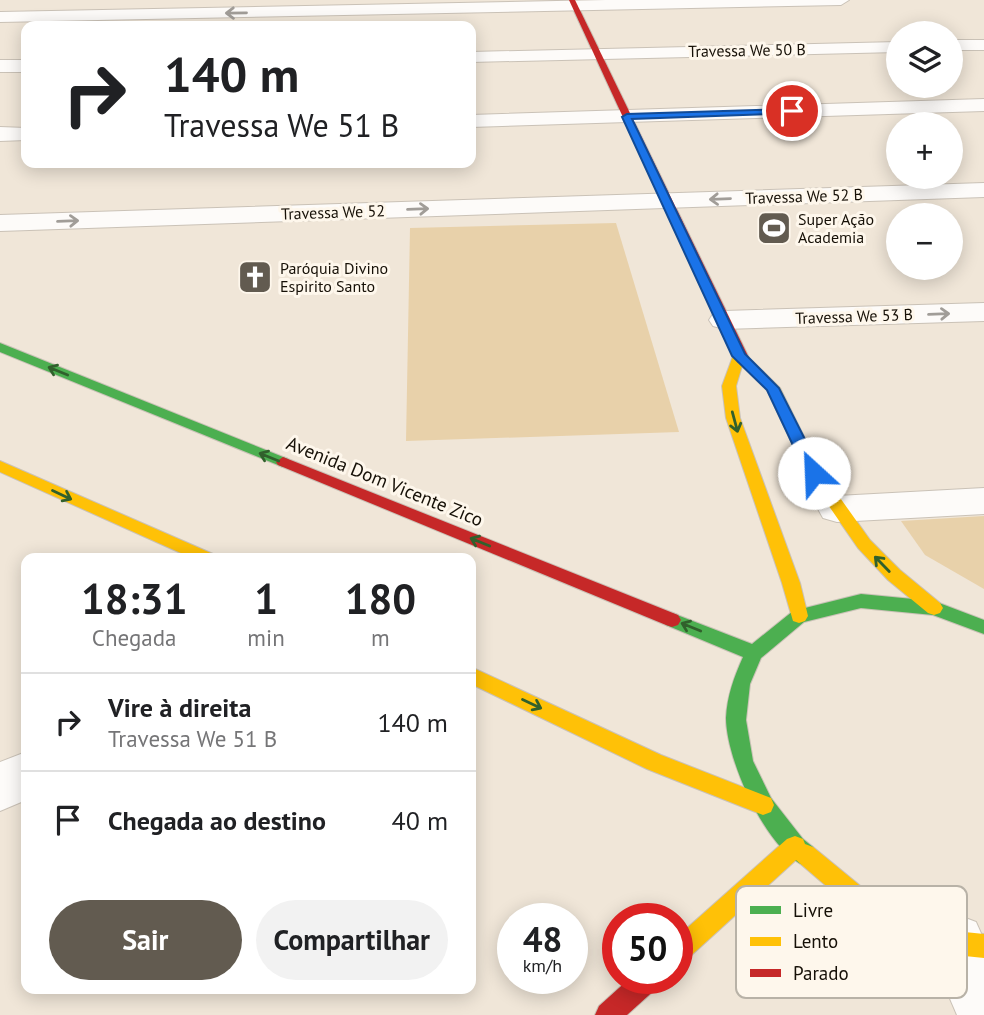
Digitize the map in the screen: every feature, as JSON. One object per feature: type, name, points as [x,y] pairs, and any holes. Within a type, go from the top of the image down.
[{"type":"main road","points":[[573,2],[739,356],[773,388],[814,473],[864,544],[894,575],[934,608]]},
{"type":"main road","name":"Avenida Dom Vicente Zico","points":[[0,347],[754,653]]},
{"type":"main road","points":[[739,356],[729,386],[733,418],[787,571],[799,616]]},
{"type":"main road","points":[[0,466],[196,553]]},
{"type":"main road","points":[[843,886],[795,847],[763,805],[743,761],[736,720],[740,684],[754,653],[799,616],[861,601],[934,608],[984,627]]},
{"type":"main road","points":[[476,677],[654,762],[763,805]]},
{"type":"main road","points":[[752,886],[795,847]]},
{"type":"main road","points":[[693,939],[736,900]]},
{"type":"main road","points":[[608,1015],[631,994]]},
{"type":"street","points":[[0,18],[118,21],[573,2],[841,0]]},
{"type":"street","points":[[963,45],[984,45]]},
{"type":"street","name":"Travessa We 50 B","points":[[476,57],[886,47]]},
{"type":"street","points":[[0,66],[21,64]]},
{"type":"street","points":[[476,121],[984,105]]},
{"type":"street","points":[[0,154],[14,134]]},
{"type":"street","name":"Travessa We 52 B","points":[[667,201],[984,190]]},
{"type":"street","name":"Travessa We 52","points":[[0,223],[667,201]]},
{"type":"street","name":"Travessa We 53 B","points":[[724,320],[984,312]]},
{"type":"street","points":[[837,509],[984,501]]},
{"type":"street","points":[[0,787],[21,777]]},
{"type":"street","points":[[970,944],[984,1007]]},
{"type":"shaded area","points":[[616,223],[679,432],[406,441],[410,228]]},
{"type":"shaded area","points":[[984,516],[984,589],[925,555],[901,521]]},
{"type":"traffic: fast","points":[[0,347],[283,462]]},
{"type":"traffic: fast","points":[[805,855],[795,847],[763,805],[743,761],[736,720],[740,684],[754,653],[799,616],[861,601],[934,608],[984,627]]},
{"type":"traffic: fast","points":[[672,620],[754,653]]},
{"type":"traffic: slow","points":[[739,356],[729,386],[733,418],[791,583],[799,616]]},
{"type":"traffic: slow","points":[[743,360],[773,388],[814,473],[864,544],[894,575],[934,608]]},
{"type":"traffic: slow","points":[[0,466],[196,553]]},
{"type":"traffic: slow","points":[[476,677],[654,762],[763,805]]},
{"type":"traffic: slow","points":[[752,886],[795,847]]},
{"type":"traffic: slow","points":[[805,855],[843,886]]},
{"type":"traffic: slow","points":[[693,939],[736,900]]},
{"type":"traffic: slow","points":[[967,944],[984,946]]},
{"type":"traffic: jam","points":[[572,0],[743,360]]},
{"type":"traffic: jam","points":[[283,462],[672,620]]},
{"type":"traffic: jam","points":[[608,1015],[631,994]]},
{"type":"place","name":"Super Ação Academia","points":[[774,228]]},
{"type":"place","name":"Paróquia Divino Espirito Santo","points":[[255,277]]},
{"type":"route","points":[[792,111],[627,117],[739,356],[773,388],[814,473]]}]
